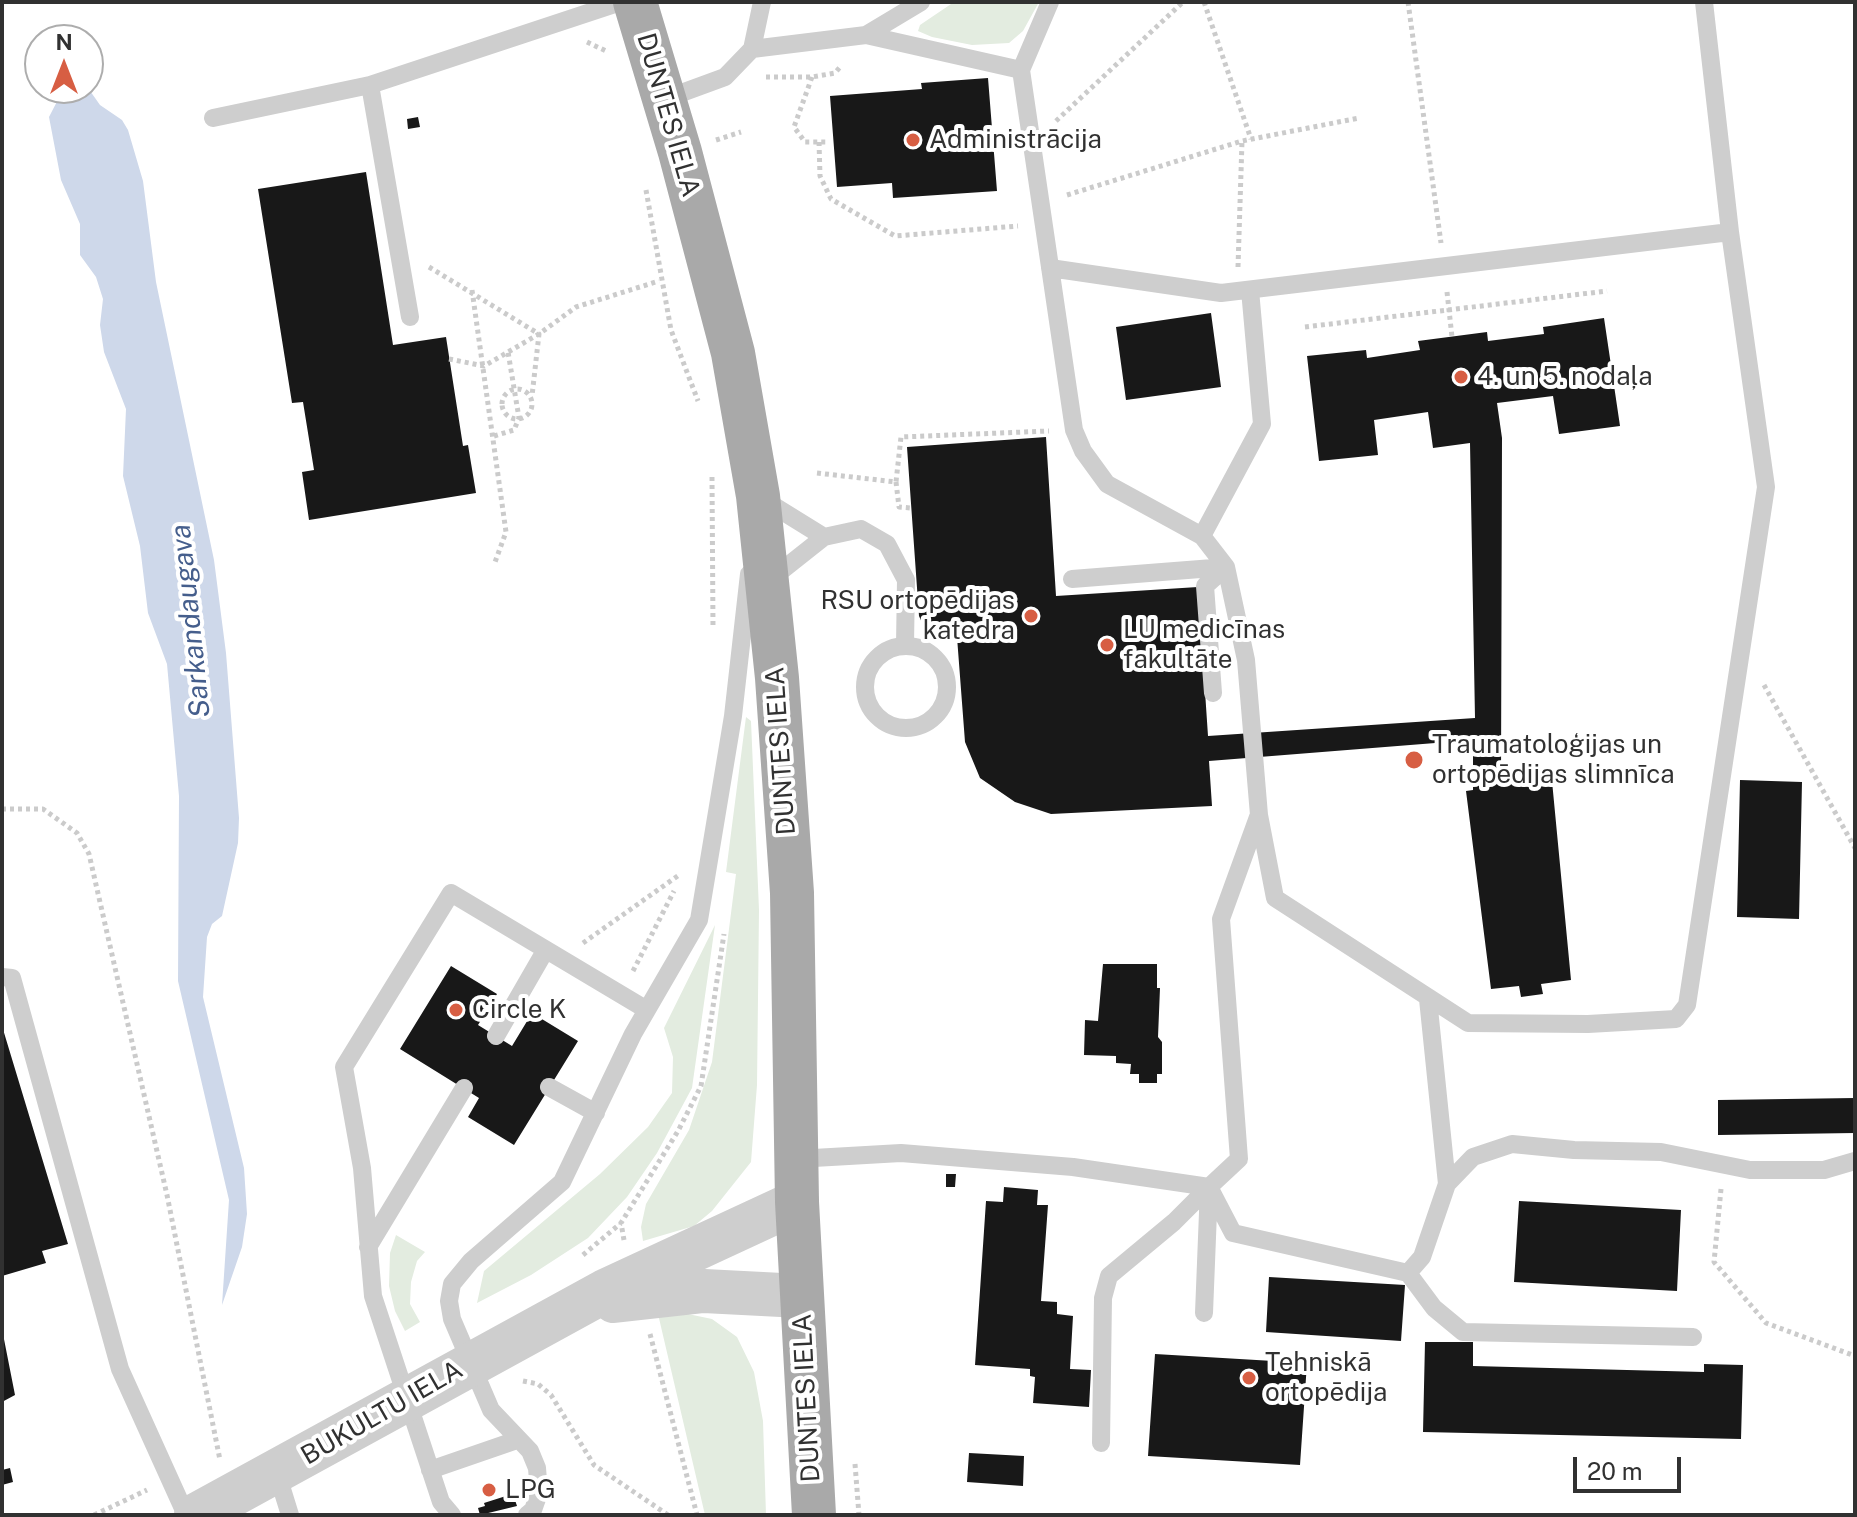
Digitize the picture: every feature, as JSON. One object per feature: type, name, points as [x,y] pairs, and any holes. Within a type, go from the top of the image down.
[{"type":"main road","name":"DUNTES IELA","points":[[635,2],[665,99],[733,353],[758,496],[792,893],[797,1202],[814,1515]]},
{"type":"street","name":"BUKULTU IELA","points":[[200,1512],[277,1473],[569,1311],[635,1287],[797,1202]]},
{"type":"street","name":"BUKULTU IELA","points":[[635,1287],[801,1296]]},
{"type":"lane","points":[[213,118],[370,85],[621,2]]},
{"type":"lane","points":[[665,99],[725,77],[752,49],[762,2]]},
{"type":"lane","points":[[866,35],[921,2]]},
{"type":"lane","points":[[1050,2],[1021,70],[1074,430],[1083,451],[1107,484],[1202,536],[1226,567],[1246,660],[1259,815],[1275,898],[1468,1023],[1588,1024],[1676,1019],[1687,1005],[1695,975],[1766,487],[1730,232],[1704,2]]},
{"type":"lane","points":[[752,49],[866,35],[1021,70]]},
{"type":"lane","points":[[370,85],[410,317]]},
{"type":"lane","points":[[1050,268],[1221,293],[1244,287],[1730,232]]},
{"type":"lane","points":[[1202,536],[1262,424],[1244,287]]},
{"type":"lane","points":[[527,1515],[533,1510],[539,1493],[537,1468],[530,1451],[491,1410],[452,1319],[449,1301],[452,1284],[471,1261],[562,1182],[647,1010],[699,920],[733,716],[758,496],[824,537]]},
{"type":"lane","points":[[767,582],[824,537],[861,529],[887,544],[911,581],[905,645]]},
{"type":"lane","points":[[1072,579],[1226,567]]},
{"type":"lane","points":[[1213,693],[1205,586],[1226,567]]},
{"type":"lane","points":[[930,644],[944,669],[948,693],[938,714],[919,728],[894,728],[874,715],[864,694],[867,671],[882,652],[905,645],[930,644]]},
{"type":"lane","points":[[1101,1443],[1103,1298],[1109,1276],[1174,1222],[1239,1159],[1221,919],[1259,815]]},
{"type":"lane","points":[[452,1515],[441,1502],[373,1296],[362,1168],[344,1067],[451,893],[647,1010]]},
{"type":"lane","points":[[496,1036],[553,956]]},
{"type":"lane","points":[[2,977],[12,978],[120,1369],[200,1512]]},
{"type":"lane","points":[[1408,1273],[1422,1257],[1447,1184],[1428,999]]},
{"type":"lane","points":[[549,1087],[596,1113]]},
{"type":"lane","points":[[368,1247],[464,1088]]},
{"type":"lane","points":[[1447,1184],[1473,1157],[1512,1144],[1574,1150],[1661,1152],[1750,1170],[1824,1170],[1855,1161]]},
{"type":"lane","points":[[796,1159],[901,1153],[1073,1167],[1209,1187]]},
{"type":"lane","points":[[1209,1187],[1233,1233],[1408,1273],[1434,1308],[1463,1332],[1693,1337]]},
{"type":"lane","points":[[1204,1313],[1209,1187]]},
{"type":"lane","points":[[430,1470],[517,1440]]},
{"type":"lane","points":[[277,1473],[290,1515]]},
{"type":"path","points":[[1032,143],[1183,2]]},
{"type":"path","points":[[1204,2],[1251,139]]},
{"type":"path","points":[[1408,2],[1452,337]]},
{"type":"path","points":[[580,16],[588,43],[601,46],[611,55]]},
{"type":"path","points":[[812,77],[794,127],[805,142],[827,142]]},
{"type":"path","points":[[1041,203],[1242,141],[1359,118]]},
{"type":"path","points":[[1242,141],[1244,287]]},
{"type":"path","points":[[819,142],[820,176],[831,199],[895,236],[1043,223]]},
{"type":"path","points":[[644,177],[659,281],[671,330],[701,410]]},
{"type":"path","points":[[399,250],[472,290],[539,334]]},
{"type":"path","points":[[449,359],[484,366],[539,334],[576,307],[659,281]]},
{"type":"path","points":[[472,290],[506,532],[494,565]]},
{"type":"path","points":[[1305,327],[1607,291]]},
{"type":"path","points":[[532,396],[515,390],[503,397],[501,408],[507,416],[519,418],[531,411],[539,334]]},
{"type":"path","points":[[494,436],[514,430],[519,418],[508,352]]},
{"type":"path","points":[[911,508],[899,507],[896,482],[901,437],[1074,430]]},
{"type":"path","points":[[712,471],[713,629]]},
{"type":"path","points":[[817,473],[896,482]]},
{"type":"path","points":[[1743,647],[1855,848]]},
{"type":"path","points":[[2,809],[43,809],[77,833],[89,854],[140,1069],[189,1319],[217,1434],[200,1512]]},
{"type":"path","points":[[553,956],[684,872],[621,995]]},
{"type":"path","points":[[697,1515],[660,1368],[635,1287],[621,1223],[678,1131],[701,1086],[725,930]]},
{"type":"path","points":[[1722,1164],[1714,1262],[1766,1323],[1855,1356]]},
{"type":"path","points":[[514,1380],[538,1384],[545,1389],[594,1465],[668,1515]]},
{"type":"shaded area","points":[[954,2],[1039,2],[1023,31],[1009,43],[972,45],[918,31],[920,25]]},
{"type":"shaded area","points":[[746,717],[751,721],[759,910],[757,1085],[751,1162],[712,1211],[694,1226],[643,1241],[641,1227],[646,1204],[689,1130],[712,1062],[736,874],[726,872]]},
{"type":"shaded area","points":[[715,925],[692,1088],[657,1153],[627,1197],[588,1238],[531,1275],[477,1303],[484,1271],[600,1174],[648,1127],[672,1093],[673,1057],[664,1028]]},
{"type":"shaded area","points":[[396,1235],[425,1252],[417,1261],[411,1282],[410,1304],[420,1322],[405,1331],[395,1311],[389,1286],[390,1253]]},
{"type":"shaded area","points":[[683,1313],[712,1319],[737,1337],[754,1372],[763,1421],[766,1515],[705,1515],[658,1314]]},
{"type":"water","name":"Sarkandaugava","points":[[56,104],[99,104],[122,120],[128,130],[143,181],[156,282],[214,560],[226,653],[239,818],[238,843],[222,916],[212,924],[207,937],[203,997],[244,1168],[247,1214],[242,1247],[222,1305],[229,1200],[178,981],[179,796],[167,664],[148,613],[140,546],[123,476],[126,409],[104,352],[100,325],[103,299],[96,277],[80,255],[80,224],[61,180],[49,117]]},
{"type":"building","name":"Administrācija","points":[[988,78],[997,191],[893,198],[892,183],[837,187],[830,96],[922,89],[921,83]]},
{"type":"building","points":[[418,117],[420,127],[408,129],[407,119]]},
{"type":"building","points":[[366,172],[393,345],[446,337],[463,446],[468,445],[476,493],[309,520],[302,472],[314,470],[303,402],[292,403],[258,189]]},
{"type":"building","points":[[1211,313],[1221,387],[1126,400],[1116,327]]},
{"type":"building","points":[[1604,318],[1620,426],[1559,434],[1553,396],[1497,403],[1502,438],[1501,777],[1519,775],[1520,786],[1552,781],[1571,980],[1541,984],[1543,994],[1521,997],[1519,986],[1491,989],[1466,791],[1473,790],[1473,740],[1209,761],[1212,806],[1051,814],[1015,802],[980,778],[965,742],[957,637],[927,634],[919,616],[907,447],[1046,437],[1056,596],[1198,587],[1208,736],[1475,718],[1470,443],[1433,448],[1428,412],[1374,420],[1378,455],[1319,461],[1307,356],[1366,350],[1367,358],[1420,350],[1418,341],[1487,332],[1488,341],[1544,334],[1543,327]]},
{"type":"building","points":[[1740,780],[1802,782],[1799,919],[1737,917]]},
{"type":"building","points":[[1103,964],[1157,964],[1162,1074],[1157,1074],[1157,1083],[1139,1083],[1139,1074],[1130,1074],[1131,1064],[1116,1063],[1116,1056],[1084,1055],[1085,1020],[1098,1021]]},
{"type":"building","points":[[451,966],[497,994],[478,1025],[512,1046],[532,1013],[578,1041],[514,1145],[468,1117],[479,1098],[400,1049]]},
{"type":"building","points":[[2,1026],[68,1244],[42,1251],[46,1263],[2,1276]]},
{"type":"building","points":[[1855,1098],[1855,1133],[1718,1135],[1718,1100]]},
{"type":"building","points":[[946,1174],[956,1174],[955,1187],[946,1187]]},
{"type":"building","points":[[1004,1187],[1038,1190],[1037,1205],[1048,1205],[1041,1301],[1057,1302],[1057,1314],[1073,1316],[1070,1369],[1091,1370],[1089,1407],[1033,1403],[1035,1377],[1030,1376],[1030,1369],[975,1365],[986,1201],[1003,1202]]},
{"type":"building","points":[[1519,1201],[1681,1210],[1677,1291],[1514,1282]]},
{"type":"building","points":[[1269,1277],[1405,1285],[1401,1341],[1266,1332]]},
{"type":"building","points":[[2,1329],[15,1395],[2,1402]]},
{"type":"building","points":[[1425,1342],[1473,1342],[1473,1366],[1704,1372],[1704,1364],[1743,1365],[1741,1439],[1423,1432]]},
{"type":"building","points":[[1155,1354],[1307,1363],[1300,1465],[1148,1456]]},
{"type":"building","points":[[969,1453],[1024,1456],[1023,1486],[967,1482]]},
{"type":"building","points":[[10,1468],[13,1482],[2,1485],[2,1470]]},
{"type":"building","points":[[506,1496],[514,1497],[517,1506],[480,1515],[478,1508],[485,1506],[484,1503]]},
{"type":"place","name":"Administrācija","points":[[913,140]]},
{"type":"place","name":"4. un 5. nodaļa","points":[[1461,377]]},
{"type":"place","name":"RSU ortopēdijas katedra","points":[[1031,616]]},
{"type":"place","name":"LU medicīnas fakultāte","points":[[1107,645]]},
{"type":"place","name":"Traumatoloģijas un ortopēdijas slimnīca","points":[[1414,760]]},
{"type":"place","name":"Circle K","points":[[456,1010]]},
{"type":"place","name":"Tehniskā ortopēdija","points":[[1249,1378]]},
{"type":"place","name":"LPG","points":[[489,1490]]}]
